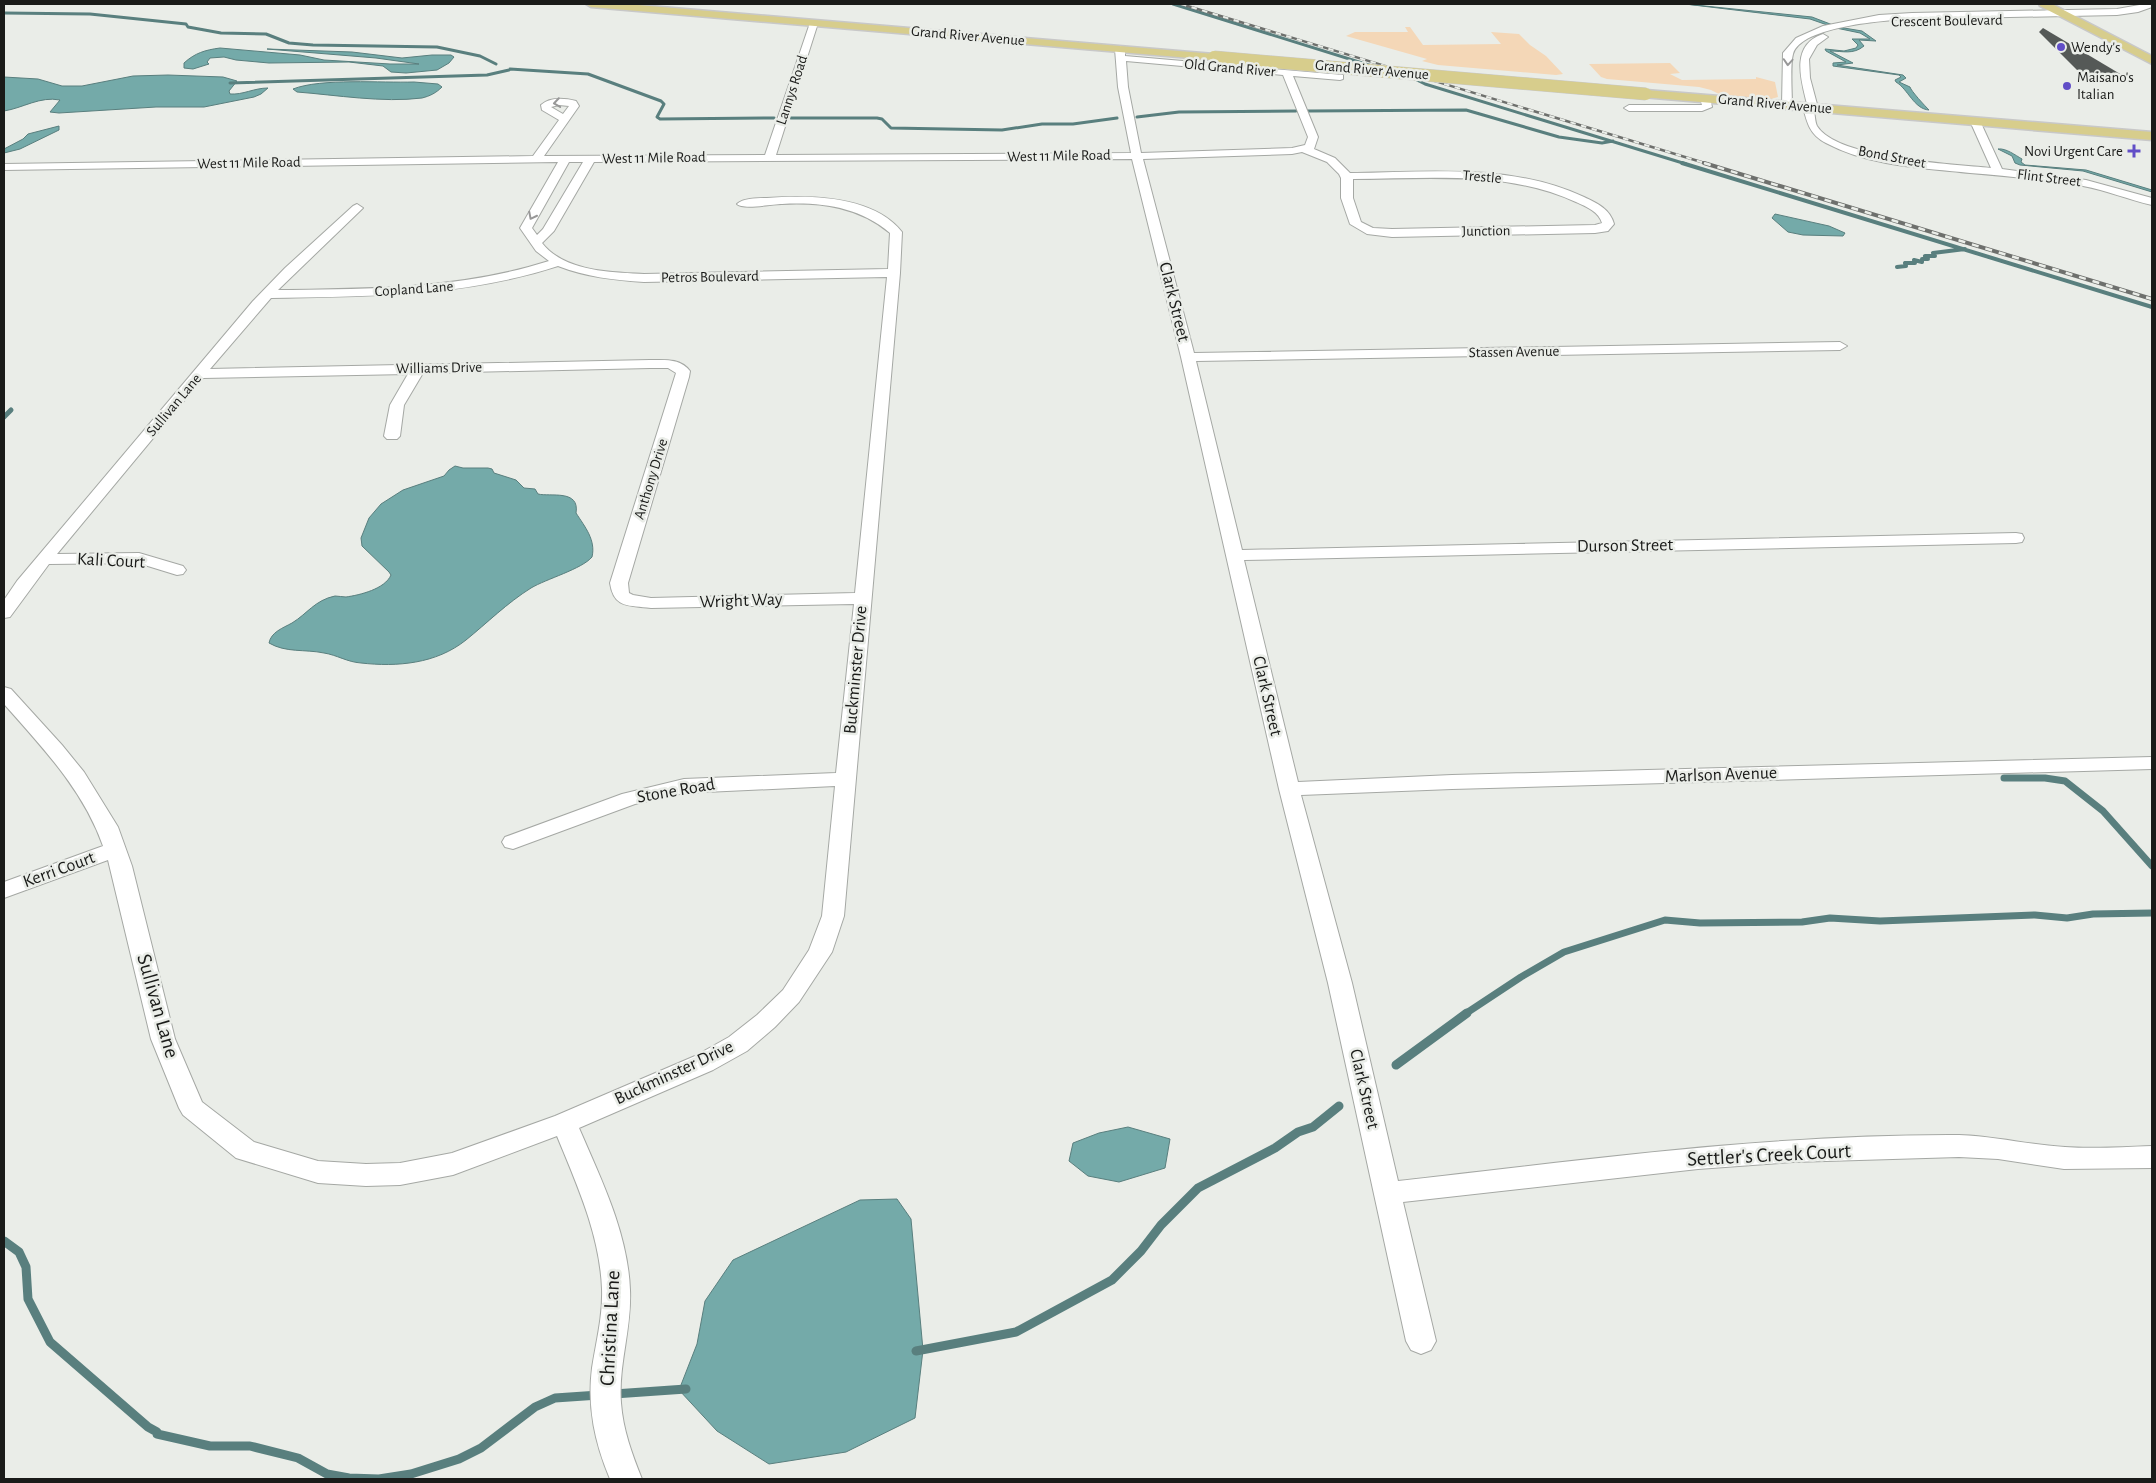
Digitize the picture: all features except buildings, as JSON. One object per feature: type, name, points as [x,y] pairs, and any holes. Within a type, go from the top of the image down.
[{"type":"main road","name":"Grand River Avenue","points":[[591,4],[814,23],[1120,54],[1214,57],[2152,136]]},
{"type":"main road","points":[[2044,4],[2152,60]]},
{"type":"street","name":"Crescent Boulevard","points":[[1788,105],[1788,53],[1799,40],[1815,32],[1855,21],[1910,16],[2063,14],[2151,9]]},
{"type":"street","name":"Crescent Boulevard","points":[[1810,108],[1803,60],[1805,52],[1812,44],[1827,35],[1864,25],[1910,21],[2073,19],[2151,9]]},
{"type":"street","name":"Lannys Road","points":[[770,157],[814,23]]},
{"type":"street","name":"Old Grand River","points":[[1120,54],[1287,73],[1340,77]]},
{"type":"street","name":"Clark Street","points":[[1120,54],[1123,87],[1137,156],[1188,357],[1289,789],[1340,982],[1422,1341]]},
{"type":"street","points":[[1287,73],[1313,137],[1310,146],[1304,149]]},
{"type":"street","points":[[1629,108],[1702,108],[1707,107],[1705,98]]},
{"type":"street","name":"Bond Street","points":[[1810,108],[1813,128],[1822,137],[1862,153],[1893,160],[1998,172]]},
{"type":"street","points":[[536,160],[564,119]]},
{"type":"street","name":"Flint Street","points":[[1975,121],[1998,172],[2086,183],[2152,202]]},
{"type":"street","name":"West 11 Mile Road","points":[[4,167],[770,157],[1137,156],[1304,149]]},
{"type":"street","points":[[1304,149],[1339,165],[1346,176]]},
{"type":"street","name":"Petros Boulevard","points":[[565,159],[542,196],[526,228],[544,252],[558,262],[594,274],[644,278],[894,273]]},
{"type":"street","points":[[537,241],[548,231],[590,159]]},
{"type":"street","name":"Trestle","points":[[1346,176],[1468,175],[1502,178],[1534,184],[1581,199],[1603,213],[1607,221]]},
{"type":"street","name":"Junction","points":[[1346,176],[1347,198],[1356,224],[1371,231],[1392,233],[1595,229],[1604,228],[1608,224],[1607,221]]},
{"type":"street","points":[[542,196],[569,196]]},
{"type":"street","name":"Buckminster Drive","points":[[564,1123],[704,1062],[738,1044],[766,1021],[790,996],[820,952],[833,916],[894,273],[896,232],[880,218],[867,211],[817,201],[788,199],[743,204]]},
{"type":"street","name":"Sullivan Lane","points":[[4,613],[44,559],[267,294],[357,208]]},
{"type":"street","name":"Copland Lane","points":[[267,294],[402,291],[460,286],[508,277],[558,262]]},
{"type":"street","name":"Stassen Avenue","points":[[1188,357],[1840,346]]},
{"type":"street","name":"Williams Drive","points":[[200,374],[665,364],[677,366]]},
{"type":"street","name":"Anthony Drive","points":[[621,595],[619,583],[682,377],[683,370],[677,366]]},
{"type":"street","points":[[392,436],[397,405],[418,369]]},
{"type":"street","name":"Durson Street","points":[[1234,555],[2016,538]]},
{"type":"street","name":"Kali Court","points":[[44,559],[138,558],[177,570]]},
{"type":"street","name":"Wright Way","points":[[621,595],[628,600],[651,603],[863,598]]},
{"type":"street","name":"Sullivan Lane","points":[[4,693],[55,749],[77,777],[107,827],[114,850],[122,866],[163,1039],[192,1108],[245,1150],[318,1172],[366,1175],[400,1174],[453,1164],[564,1123]]},
{"type":"street","name":"Marlson Avenue","points":[[1289,789],[1471,781],[2152,763]]},
{"type":"street","name":"Stone Road","points":[[513,842],[629,799],[675,788],[727,783],[846,779]]},
{"type":"street","name":"Kerri Court","points":[[4,890],[114,850]]},
{"type":"street","name":"Christina Lane","points":[[564,1123],[602,1213],[613,1251],[616,1291],[606,1382],[606,1416],[613,1449],[626,1479]]},
{"type":"street","name":"Settler's Creek Court","points":[[1387,1193],[1486,1184],[1698,1158],[1793,1152],[1960,1146],[1998,1148],[2064,1158],[2152,1157]]},
{"type":"shaded area","points":[[1405,27],[1410,27],[1423,45],[1501,44],[1491,32],[1519,34],[1530,45],[1546,56],[1563,74],[1556,75],[1438,65],[1422,61],[1427,59],[1346,36],[1355,32],[1408,32]]},
{"type":"shaded area","points":[[1670,63],[1680,73],[1670,74],[1682,80],[1756,79],[1756,77],[1775,82],[1778,97],[1771,99],[1721,95],[1699,87],[1607,79],[1601,77],[1589,64]]},
{"type":"water","points":[[1685,4],[1812,17],[1838,27],[1862,31],[1876,41],[1859,40],[1864,46],[1852,52],[1830,51],[1853,63],[1837,65],[1903,75],[1906,78],[1899,82],[1910,87],[1929,110],[1915,103],[1896,82],[1895,80],[1901,77],[1899,75],[1833,66],[1833,63],[1846,62],[1825,49],[1844,51],[1856,48],[1858,45],[1852,39],[1870,39],[1860,33],[1836,28],[1810,19]]},
{"type":"water","points":[[220,48],[300,55],[324,60],[390,64],[419,64],[376,58],[267,49],[352,52],[402,58],[432,55],[451,55],[454,57],[449,63],[437,70],[406,73],[391,72],[383,66],[349,62],[269,63],[224,57],[210,58],[207,62],[209,64],[193,69],[184,68],[184,63],[196,54]]},
{"type":"water","points":[[133,76],[223,77],[237,81],[229,91],[230,94],[268,88],[254,97],[204,107],[156,107],[59,113],[50,112],[60,100],[53,99],[4,111],[4,77],[38,79],[62,86],[82,86]]},
{"type":"water","points":[[335,82],[414,82],[438,84],[442,87],[433,94],[422,98],[392,100],[297,92],[293,89],[319,83]]},
{"type":"water","points":[[59,126],[59,130],[20,149],[4,153],[4,149],[23,139],[28,134]]},
{"type":"water","points":[[1998,149],[2022,159],[2021,162],[2025,165],[2086,170],[2152,190],[2152,192],[2083,171],[2020,165],[2015,163],[2012,156]]},
{"type":"water","points":[[1775,214],[1829,226],[1845,233],[1843,236],[1803,235],[1788,232],[1772,218]]},
{"type":"water","points":[[455,466],[492,469],[494,473],[516,480],[524,488],[535,489],[538,494],[569,497],[576,505],[576,513],[591,539],[592,557],[580,566],[531,588],[466,640],[454,648],[429,659],[402,664],[361,663],[324,653],[289,650],[269,643],[275,633],[322,601],[335,596],[346,597],[365,593],[378,588],[388,580],[391,575],[389,572],[362,546],[361,538],[369,518],[381,504],[403,490],[444,476]]},
{"type":"water","points":[[1128,1127],[1170,1139],[1165,1168],[1119,1182],[1088,1176],[1069,1161],[1073,1143],[1099,1133]]},
{"type":"water","points":[[897,1199],[911,1219],[923,1350],[915,1418],[846,1452],[769,1464],[717,1431],[679,1390],[697,1344],[705,1301],[733,1260],[860,1200]]},
{"type":"waterway","points":[[1173,4],[1372,66]]},
{"type":"waterway","points":[[4,13],[90,14],[186,24],[188,27],[221,33],[266,34],[289,43],[313,45],[437,47],[480,56],[496,64]]},
{"type":"waterway","points":[[510,69],[588,74],[661,101],[664,104],[657,117],[660,119],[774,118]]},
{"type":"waterway","points":[[230,83],[487,75],[509,70]]},
{"type":"waterway","points":[[1411,77],[1425,84],[1612,141]]},
{"type":"waterway","points":[[1308,111],[1466,110],[1559,137],[1602,143],[1612,141]]},
{"type":"waterway","points":[[1137,117],[1179,112],[1296,111]]},
{"type":"waterway","points":[[791,118],[877,118],[882,119],[891,128],[1002,130],[1042,124],[1073,124],[1117,118]]},
{"type":"waterway","points":[[1612,141],[1686,164]]},
{"type":"waterway","points":[[1682,163],[1963,249]]},
{"type":"waterway","points":[[1897,267],[1906,266],[1905,263],[1915,263],[1914,260],[1922,262],[1922,259],[1928,259],[1925,256],[1935,256],[1933,253],[1963,249]]},
{"type":"waterway","points":[[1963,249],[2152,307]]},
{"type":"waterway","points":[[4,417],[11,410]]},
{"type":"waterway","points":[[2004,778],[2045,778],[2065,781],[2103,811],[2152,866]]},
{"type":"waterway","points":[[1465,1014],[1521,977],[1564,952],[1665,920],[1700,923],[1802,922],[1830,918],[1880,921],[2035,915],[2067,918],[2093,914],[2152,913]]},
{"type":"waterway","points":[[1396,1065],[1467,1013]]},
{"type":"waterway","points":[[916,1351],[1016,1332],[1112,1280],[1141,1251],[1161,1225],[1198,1188],[1275,1148],[1298,1132],[1313,1127],[1339,1106]]},
{"type":"waterway","points":[[4,1241],[19,1252],[26,1267],[28,1299],[50,1342],[148,1427],[157,1432],[157,1434],[210,1446],[250,1446],[298,1458],[327,1474],[349,1478],[379,1479],[411,1474],[459,1459],[481,1448],[535,1407],[555,1398],[599,1395]]},
{"type":"waterway","points":[[614,1394],[686,1389]]},
{"type":"railway","points":[[1181,4],[1708,164]]},
{"type":"railway","points":[[1704,163],[2152,299]]},
{"type":"place","name":"Wendy's","points":[[2061,47]]},
{"type":"place","name":"Maisano's Italian","points":[[2067,86]]},
{"type":"place","name":"Novi Urgent Care","points":[[2134,151]]}]
